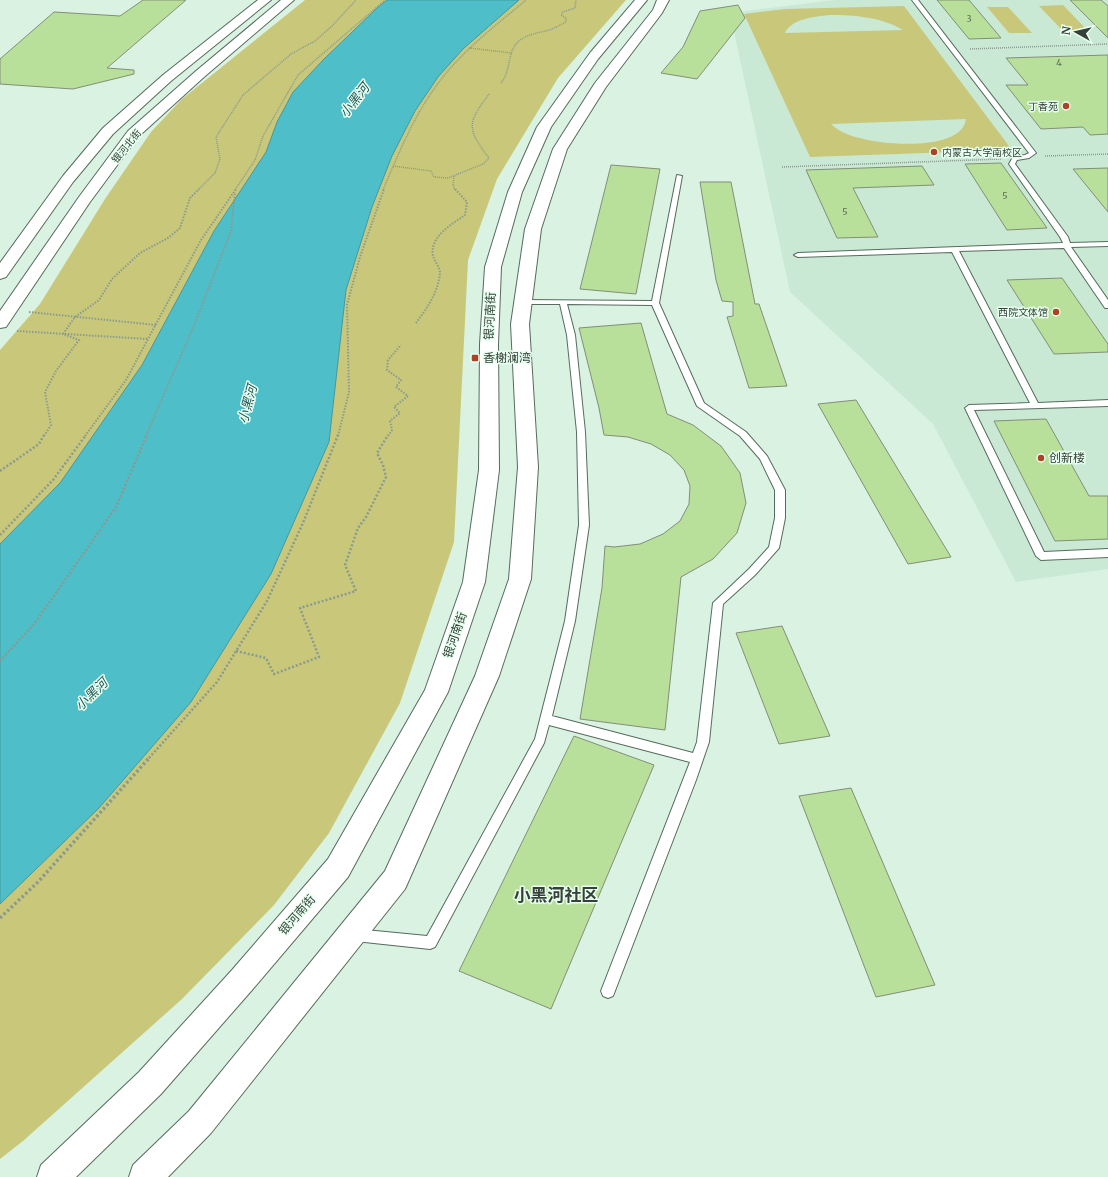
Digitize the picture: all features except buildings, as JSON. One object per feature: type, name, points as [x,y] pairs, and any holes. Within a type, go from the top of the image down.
[{"type":"main road","name":"银河北街","points":[[0,274],[68,179],[108,131],[167,78],[265,0]]},
{"type":"main road","name":"银河北街","points":[[0,323],[84,200],[133,134],[200,74],[288,0]]},
{"type":"main road","name":"银河南街","points":[[53,1177],[150,1083],[242,980],[338,868],[436,692],[474,582],[489,470],[489,344],[493,268],[515,192],[544,127],[594,56],[641,0]]},
{"type":"main road","points":[[145,1177],[200,1122],[395,880],[487,676],[520,579],[528,467],[520,324],[532,229],[560,149],[600,86],[658,11],[663,0]]},
{"type":"lane","points":[[915,0],[1033,153],[1027,157],[1015,158],[1012,164],[1064,237],[1067,245],[1108,306]]},
{"type":"lane","points":[[608,991],[703,742],[718,602],[752,572],[774,548],[780,518],[780,490],[764,458],[743,434],[700,404],[655,303],[679,176]]},
{"type":"lane","points":[[798,255],[1108,244]]},
{"type":"lane","points":[[954,249],[1035,405]]},
{"type":"lane","points":[[523,302],[655,303]]},
{"type":"lane","points":[[351,935],[430,943],[540,740],[570,621],[584,524],[581,432],[571,335],[563,302]]},
{"type":"lane","points":[[1108,403],[969,408],[1041,556],[1108,553]]},
{"type":"lane","points":[[545,719],[697,759]]},
{"type":"path","points":[[63,334],[74,317],[99,300],[112,279],[140,253],[168,238],[180,228],[190,198],[215,172],[220,160],[216,137],[243,95],[291,54],[315,41],[332,26],[356,0]]},
{"type":"path","points":[[0,535],[53,480],[126,380],[201,240],[255,160],[263,136],[281,102],[298,75],[385,0]]},
{"type":"path","points":[[0,918],[38,882],[217,682],[266,601],[303,523],[339,433],[350,392],[347,305],[360,257],[383,190],[406,134],[434,88],[469,48],[526,0]]},
{"type":"path","points":[[501,83],[506,75],[513,47],[520,40],[538,32],[556,28],[566,22],[566,18],[561,14],[575,8],[576,0]]},
{"type":"path","points":[[953,49],[1108,44]]},
{"type":"path","points":[[469,48],[512,53]]},
{"type":"path","points":[[393,166],[431,171],[434,177],[448,178],[483,164],[488,158],[473,135],[471,123],[476,110],[490,93]]},
{"type":"path","points":[[1027,157],[1108,154]]},
{"type":"path","points":[[782,167],[1015,158]]},
{"type":"path","points":[[416,323],[432,302],[438,288],[440,271],[434,263],[431,252],[438,235],[445,228],[465,215],[467,202],[455,191],[452,184],[455,175]]},
{"type":"path","points":[[0,661],[35,623],[116,507],[195,323],[232,231],[235,190]]},
{"type":"path","points":[[9,310],[156,325]]},
{"type":"path","points":[[16,331],[148,339]]},
{"type":"path","points":[[0,471],[39,444],[51,425],[45,392],[56,371],[79,340],[63,334]]},
{"type":"path","points":[[236,651],[266,658],[274,674],[319,657],[300,608],[356,592],[345,565],[358,528],[366,517],[386,476],[377,453],[392,430],[390,421],[400,413],[394,407],[408,396],[396,387],[401,380],[387,370],[388,360],[401,345]]},
{"type":"shaded area","points":[[305,0],[626,0],[558,78],[497,179],[468,260],[454,542],[400,703],[329,833],[274,905],[182,999],[23,1141],[0,1159],[0,350],[40,304],[105,199],[151,132],[182,99]]},
{"type":"shaded area","name":"内蒙古大学南校区","points":[[834,0],[1108,0],[1108,569],[1016,582],[933,424],[790,292],[730,13]]},
{"type":"shaded area","points":[[1063,5],[1088,31],[1064,32],[1039,6]]},
{"type":"shaded area","points":[[904,6],[1012,150],[810,157],[744,14],[785,9]],"holes":[[[830,15],[877,20],[886,22],[903,30],[785,33],[788,28],[798,21]],[[966,119],[961,129],[951,136],[938,141],[905,144],[860,138],[842,132],[831,124]]]},
{"type":"shaded area","points":[[987,7],[1008,7],[1032,33],[1009,33]]},
{"type":"water","name":"小黑河","points":[[387,0],[519,0],[463,49],[438,77],[415,111],[392,156],[372,207],[346,290],[329,442],[271,574],[191,702],[99,808],[0,904],[0,544],[60,483],[142,365],[214,231],[266,152],[277,122],[293,92],[324,59]]},
{"type":"place","name":"丁香苑","points":[[1066,106]]},
{"type":"place","name":"内蒙古大学南校区","points":[[934,152]]},
{"type":"place","name":"西院文体馆","points":[[1056,312]]},
{"type":"place","name":"香榭澜湾","points":[[475,358]]},
{"type":"place","name":"创新楼","points":[[1041,458]]},
{"type":"district","name":"小黑河社区","points":[[556,895]]}]
